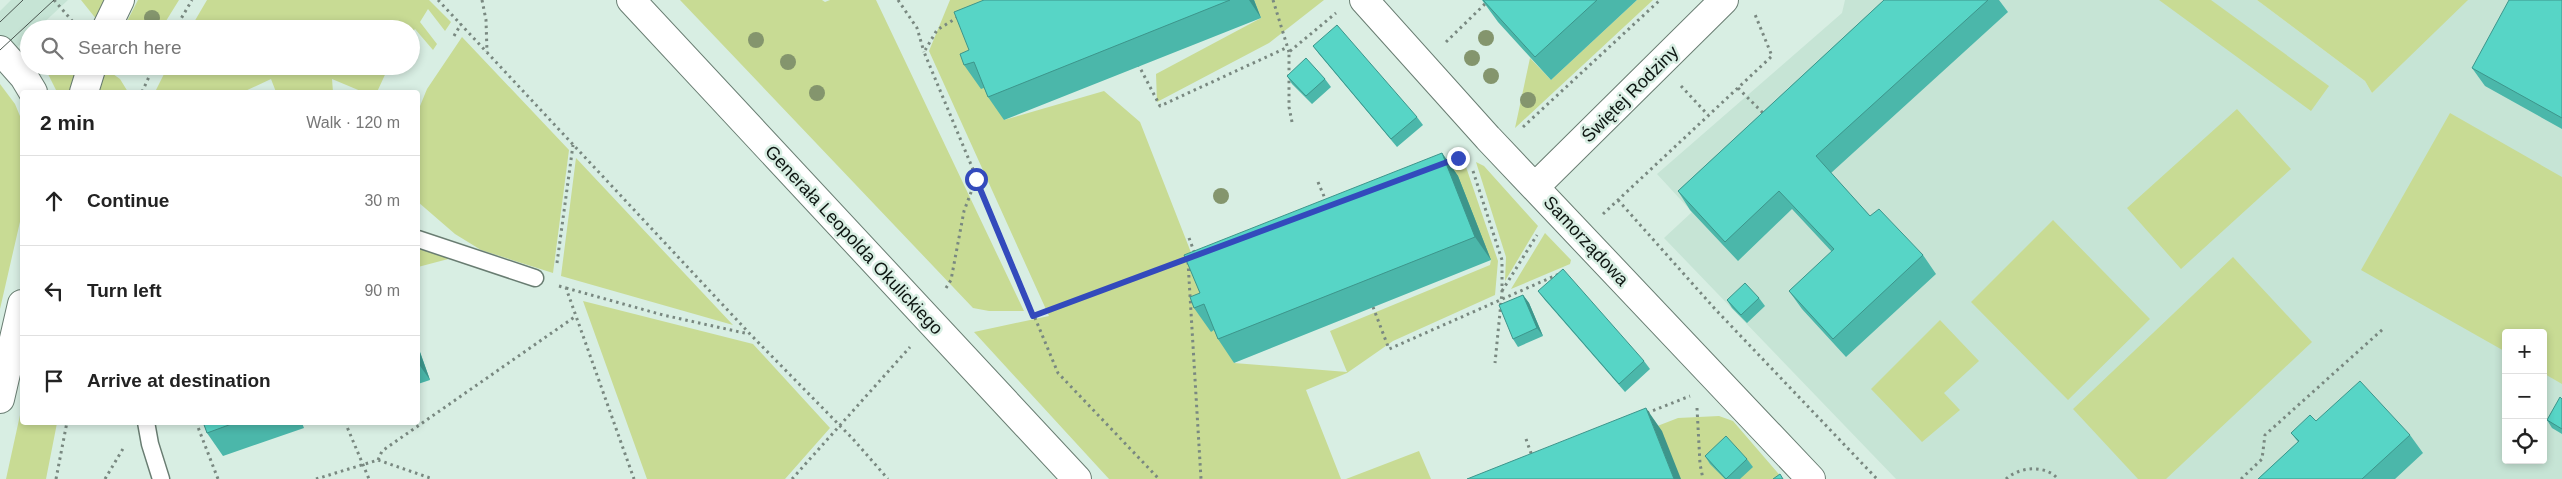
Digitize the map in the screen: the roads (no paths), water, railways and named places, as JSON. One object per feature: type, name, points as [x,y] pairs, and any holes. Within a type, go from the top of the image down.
[{"type":"street","points":[[110,20],[120,0]]},
{"type":"street","name":"Generała Leopolda Okulickiego","points":[[631,0],[1077,479]]},
{"type":"street","name":"Samorządowa","points":[[1364,0],[1535,187],[1708,389],[1811,479]]},
{"type":"street","name":"Świętej Rodziny","points":[[1535,187],[1724,0]]},
{"type":"street","points":[[0,50],[20,72]]},
{"type":"street","points":[[22,75],[32,90]]},
{"type":"street","points":[[85,90],[89,75]]},
{"type":"street","points":[[0,399],[20,313]]},
{"type":"lane","points":[[420,241],[535,278]]},
{"type":"lane","points":[[147,425],[150,444],[161,479]]},
{"type":"tram line","points":[[0,22],[23,0]]},
{"type":"tram line","points":[[32,20],[54,0]]},
{"type":"tram line","points":[[0,50],[20,31]]}]
